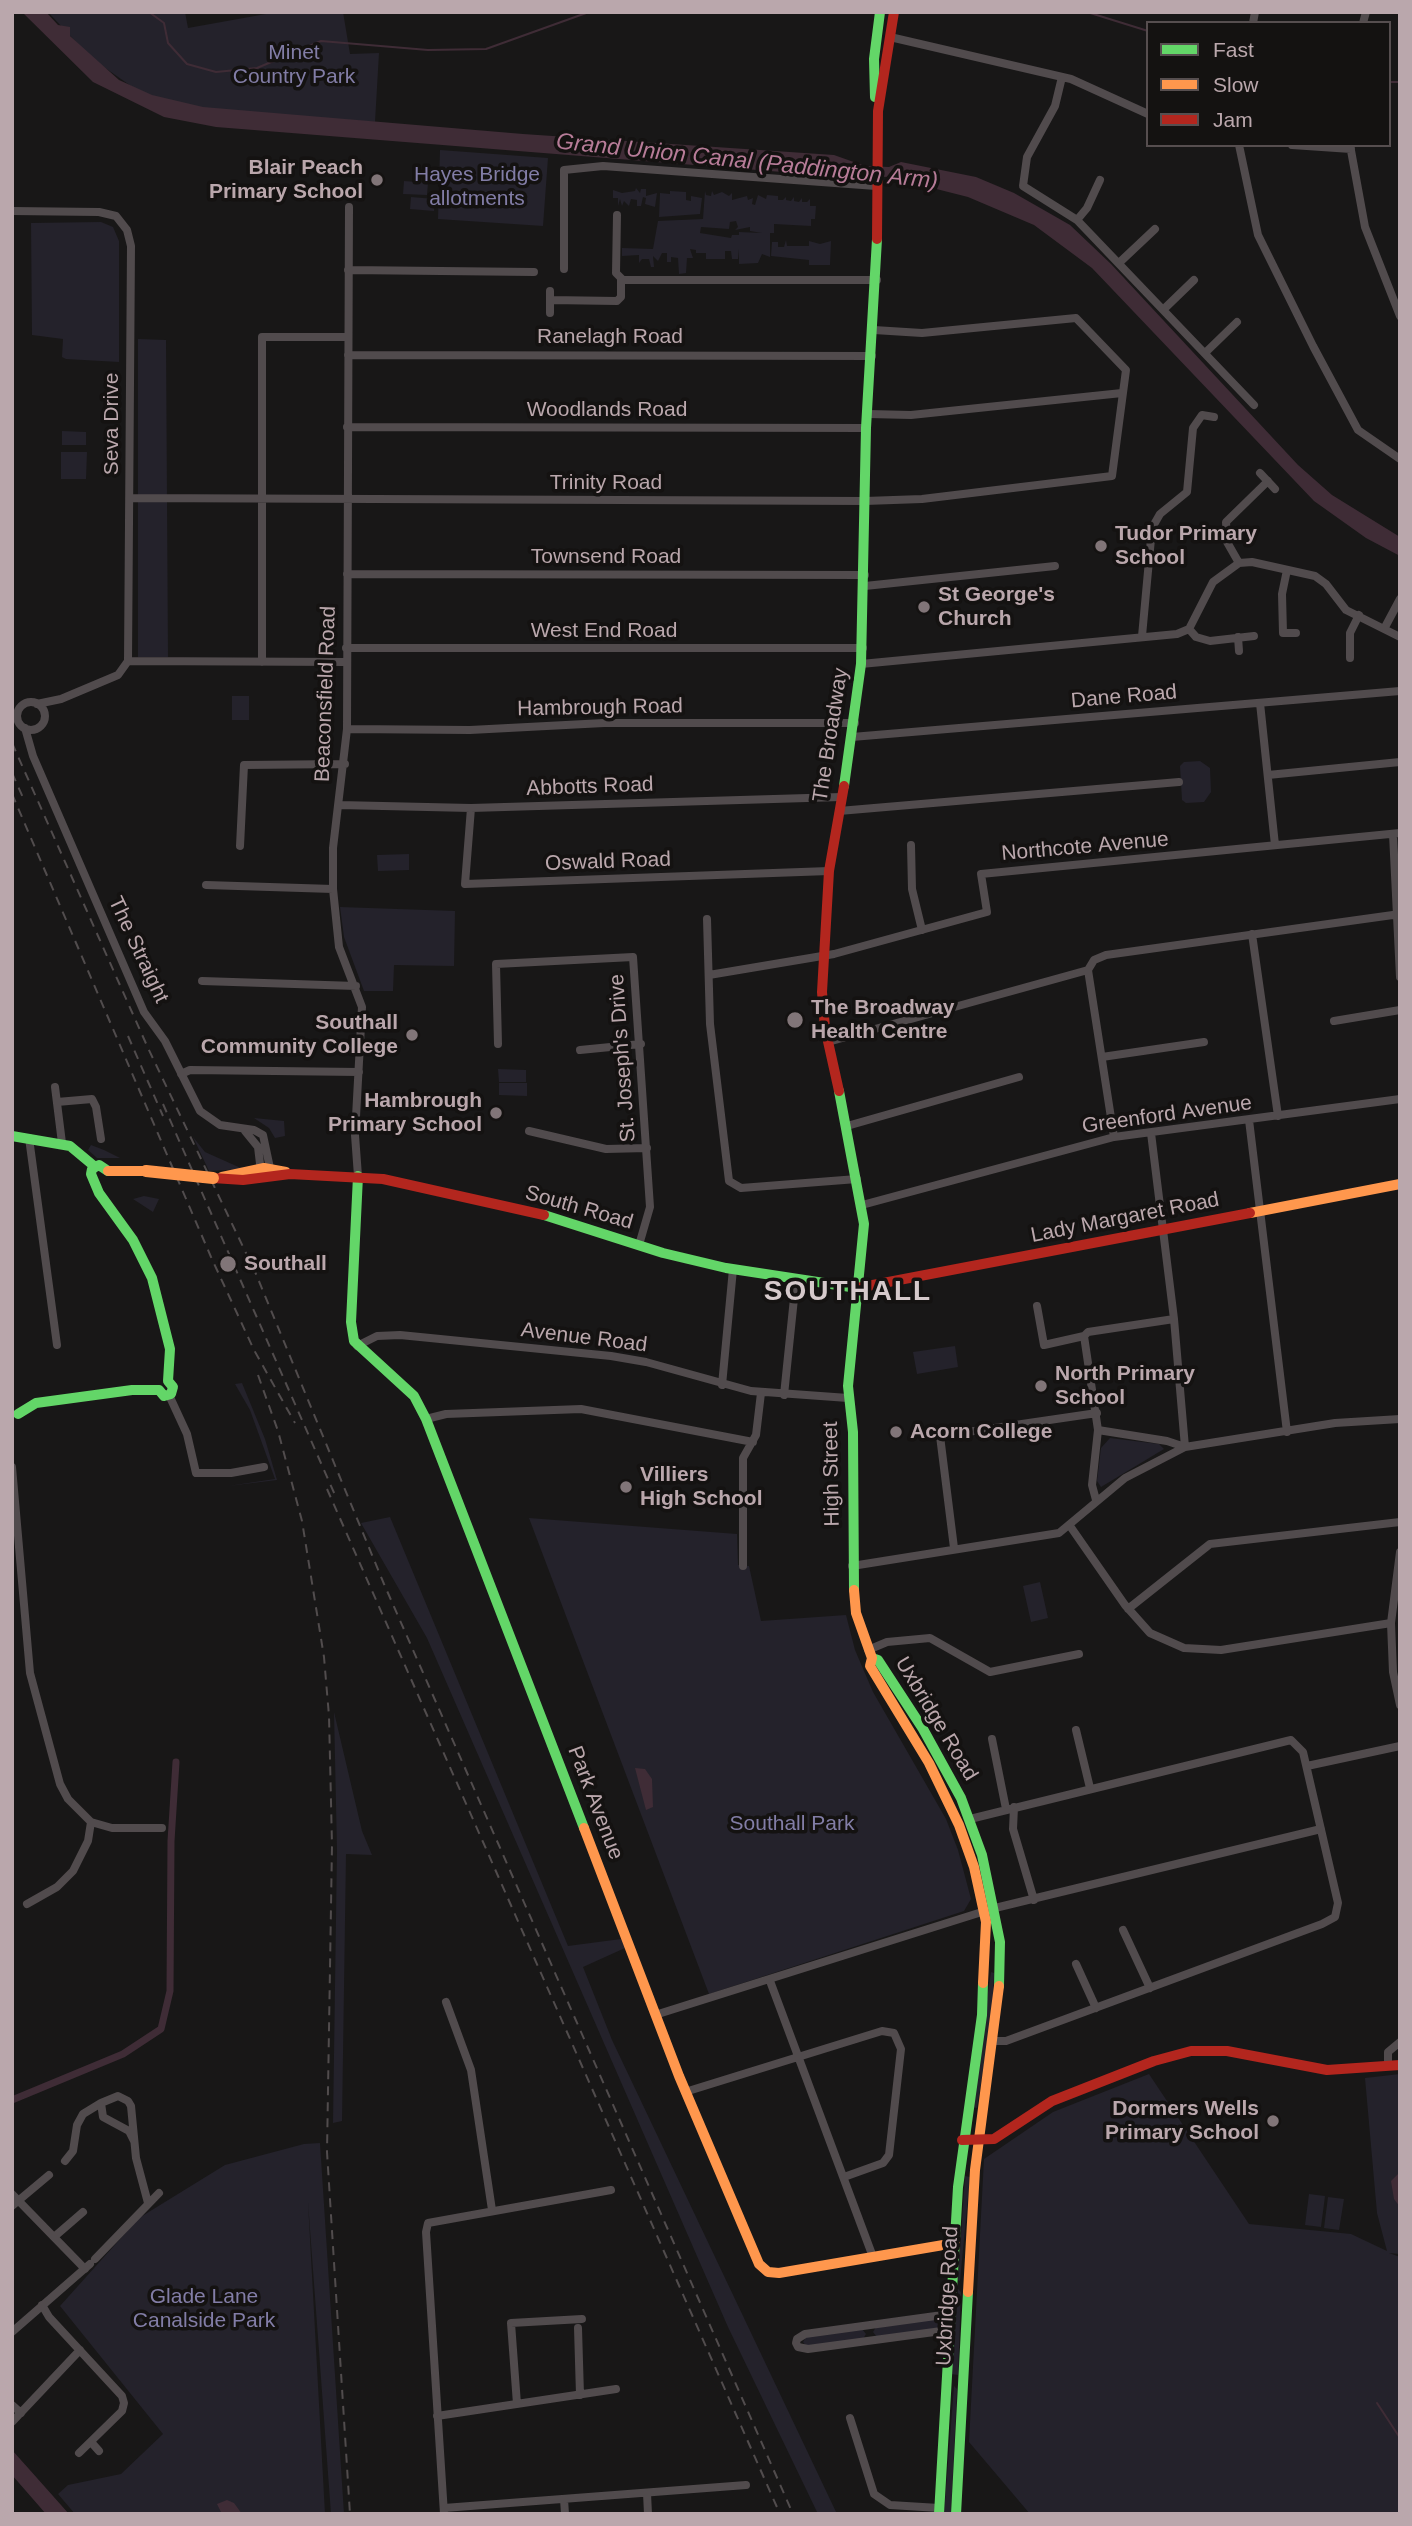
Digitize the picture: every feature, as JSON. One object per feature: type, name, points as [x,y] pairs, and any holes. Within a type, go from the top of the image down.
[{"type":"main road","points":[[876,184],[880,15],[894,14],[890,37],[881,59]]},
{"type":"main road","name":"The Broadway","points":[[857,1287],[867,1204],[858,1179],[828,1042],[822,1001],[822,955],[829,872],[855,723],[863,648],[866,428],[877,280],[876,184]]},
{"type":"main road","points":[[12,1136],[62,1143]]},
{"type":"main road","name":"South Road","points":[[62,1143],[77,1149],[94,1166],[103,1165],[103,1177],[146,1171],[243,1180],[274,1172]]},
{"type":"main road","name":"South Road","points":[[217,1178],[229,1173],[274,1172],[358,1176],[403,1183],[559,1218],[639,1245],[733,1269],[857,1287]]},
{"type":"main road","points":[[357,1346],[351,1322],[358,1176]]},
{"type":"main road","points":[[14,1416],[36,1403],[132,1390],[165,1389],[170,1349],[154,1285],[146,1263],[117,1219],[103,1177]]},
{"type":"main road","name":"Lady Margaret Road","points":[[857,1287],[1400,1184]]},
{"type":"main road","name":"High Street","points":[[857,1287],[848,1398],[853,1445],[852,1566],[856,1613],[870,1654]]},
{"type":"main road","name":"Park Avenue","points":[[357,1346],[414,1396],[426,1419],[685,2092],[764,2270],[779,2273],[955,2243]]},
{"type":"main road","name":"Uxbridge Road","points":[[870,1654],[870,1666],[875,1676],[970,1819],[1000,1967],[993,2041],[978,2141],[967,2285],[956,2514]]},
{"type":"main road","name":"Uxbridge Road","points":[[939,2511],[962,2140],[982,2015],[990,1910],[944,1777]]},
{"type":"main road","points":[[985,1967],[1000,1967]]},
{"type":"main road","points":[[962,2140],[978,2141],[1002,2136],[1052,2101],[1141,2066],[1191,2051],[1227,2051],[1327,2070],[1394,2065]]},
{"type":"main road","points":[[952,2284],[967,2285]]},
{"type":"main road","points":[[946,2388],[955,2379],[961,2384],[962,2390]]},
{"type":"street","points":[[890,37],[1062,77],[1146,113]]},
{"type":"street","points":[[1062,77],[1055,106],[1027,157],[1022,184],[1077,220],[1254,405]]},
{"type":"street","points":[[1239,147],[1258,235],[1313,346],[1358,430],[1400,459]]},
{"type":"street","points":[[1350,147],[1365,227],[1400,316]]},
{"type":"street","points":[[564,269],[564,170],[603,166],[876,184]]},
{"type":"street","points":[[1077,220],[1087,208],[1100,180]]},
{"type":"street","name":"Beaconsfield Road","points":[[349,208],[347,729],[345,764],[333,848],[333,889],[339,947],[356,986],[363,1022],[355,1135],[358,1176]]},
{"type":"street","name":"Seva Drive","points":[[12,211],[108,214],[116,216],[127,230],[131,246],[128,661]]},
{"type":"street","points":[[550,313],[550,296],[617,301],[621,297],[621,279],[616,273],[617,215]]},
{"type":"street","points":[[1120,262],[1155,229]]},
{"type":"street","points":[[348,270],[534,272]]},
{"type":"street","points":[[621,279],[877,280]]},
{"type":"street","points":[[1164,309],[1194,280]]},
{"type":"street","points":[[867,414],[911,415],[1122,393],[1126,375],[1125,367],[1073,317],[922,333],[874,330]]},
{"type":"street","points":[[1205,353],[1237,322]]},
{"type":"street","points":[[262,662],[262,337],[348,337]]},
{"type":"street","name":"Ranelagh Road","points":[[348,355],[872,356]]},
{"type":"street","name":"Trinity Road","points":[[130,498],[922,499],[1112,476],[1122,393]]},
{"type":"street","points":[[1197,404],[1202,415]]},
{"type":"street","points":[[1202,415],[1214,417]]},
{"type":"street","points":[[1142,636],[1152,528],[1160,513],[1182,499],[1188,489],[1192,434],[1202,415]]},
{"type":"street","name":"Woodlands Road","points":[[348,427],[866,428]]},
{"type":"street","points":[[1260,473],[1275,489]]},
{"type":"street","points":[[1239,564],[1227,542],[1226,522],[1268,481]]},
{"type":"street","points":[[861,664],[1164,636],[1189,629],[1213,582],[1239,564],[1252,562],[1315,576],[1326,584],[1346,610],[1400,637]]},
{"type":"street","name":"Townsend Road","points":[[347,574],[865,580],[1055,566]]},
{"type":"street","points":[[1287,570],[1278,633],[1296,633]]},
{"type":"street","points":[[1384,629],[1400,599]]},
{"type":"street","points":[[1350,658],[1350,633],[1359,615]]},
{"type":"street","points":[[1189,629],[1196,637],[1210,641],[1254,636]]},
{"type":"street","points":[[1238,637],[1239,651]]},
{"type":"street","name":"West End Road","points":[[346,648],[863,648]]},
{"type":"street","points":[[37,729],[25,728],[18,719],[18,711],[28,703],[61,699],[118,675],[128,661],[223,665],[346,662]]},
{"type":"street","name":"Dane Road","points":[[852,737],[1400,691]]},
{"type":"street","points":[[44,715],[61,699]]},
{"type":"street","points":[[33,756],[37,729],[43,723],[44,715],[37,704]]},
{"type":"street","points":[[1260,704],[1275,845]]},
{"type":"street","name":"Hambrough Road","points":[[347,729],[470,730],[604,723],[855,723]]},
{"type":"street","name":"The Straight","points":[[25,728],[33,756],[141,1006],[157,1028],[206,1117],[220,1125],[243,1129],[256,1142],[274,1172]]},
{"type":"street","points":[[1268,775],[1400,762]]},
{"type":"street","points":[[240,846],[244,765],[345,764]]},
{"type":"street","points":[[839,811],[1179,782]]},
{"type":"street","name":"Abbotts Road","points":[[339,805],[471,808],[841,797]]},
{"type":"street","name":"Oswald Road","points":[[471,808],[466,884],[829,872]]},
{"type":"street","points":[[1396,833],[1400,978]]},
{"type":"street","name":"Northcote Avenue","points":[[709,975],[822,955],[987,912],[981,874],[1396,833]]},
{"type":"street","points":[[911,845],[913,897],[922,930]]},
{"type":"street","points":[[206,885],[333,889]]},
{"type":"street","points":[[1114,1137],[1088,970],[1094,960],[1106,955],[1398,914]]},
{"type":"street","points":[[707,919],[711,1032],[728,1175],[732,1185],[741,1188],[858,1179]]},
{"type":"street","points":[[1252,934],[1278,1116]]},
{"type":"street","name":"St. Joseph's Drive","points":[[498,1044],[496,964],[633,957],[641,1044],[650,1208],[639,1245]]},
{"type":"street","points":[[828,1042],[1088,970]]},
{"type":"street","points":[[202,981],[356,986]]},
{"type":"street","points":[[1334,1021],[1400,1010]]},
{"type":"street","points":[[1102,1057],[1204,1042]]},
{"type":"street","points":[[580,1050],[641,1044]]},
{"type":"street","points":[[181,1074],[190,1070],[359,1072]]},
{"type":"street","points":[[846,1126],[1018,1077]]},
{"type":"street","points":[[55,1087],[62,1143]]},
{"type":"street","points":[[57,1102],[92,1099],[96,1107],[101,1139]]},
{"type":"street","name":"Greenford Avenue","points":[[867,1204],[1114,1137],[1400,1099]]},
{"type":"street","points":[[1249,1120],[1287,1432]]},
{"type":"street","points":[[529,1131],[606,1149],[646,1148]]},
{"type":"street","points":[[1151,1133],[1174,1320],[1185,1447]]},
{"type":"street","points":[[29,1138],[57,1345]]},
{"type":"street","points":[[722,1385],[733,1269]]},
{"type":"street","points":[[784,1395],[796,1279]]},
{"type":"street","points":[[1037,1306],[1044,1345],[1084,1336],[1087,1332],[1174,1320]]},
{"type":"street","name":"Avenue Road","points":[[357,1346],[373,1337],[390,1335],[600,1354],[635,1359],[722,1385],[761,1393],[848,1398]]},
{"type":"street","points":[[1084,1336],[1097,1413],[1098,1430],[1092,1485],[1096,1500]]},
{"type":"street","points":[[165,1389],[187,1434],[196,1473],[231,1473],[264,1467]]},
{"type":"street","points":[[743,1566],[743,1458],[753,1442],[761,1393]]},
{"type":"street","points":[[426,1419],[446,1414],[582,1409],[753,1442]]},
{"type":"street","points":[[954,1548],[940,1436],[1097,1413]]},
{"type":"street","points":[[852,1566],[954,1548],[1045,1537],[1070,1526],[1096,1500],[1125,1478],[1185,1447],[1335,1423],[1400,1419]]},
{"type":"street","points":[[1098,1430],[1167,1441],[1185,1447]]},
{"type":"street","points":[[12,1467],[30,1673],[60,1784],[68,1799],[91,1822],[112,1828],[159,1828]]},
{"type":"street","points":[[1128,1609],[1210,1544],[1400,1522]]},
{"type":"street","points":[[1070,1526],[1128,1609],[1150,1633],[1184,1648],[1221,1650],[1391,1623]]},
{"type":"street","points":[[1400,1552],[1391,1623],[1393,1672],[1400,1705]]},
{"type":"street","points":[[870,1654],[887,1642],[930,1638],[990,1672],[1079,1654]]},
{"type":"street","points":[[1076,1730],[1090,1788]]},
{"type":"street","points":[[992,1739],[1013,1829],[1034,1900]]},
{"type":"street","points":[[970,1819],[1284,1741],[1300,1745],[1338,1903],[1337,1913],[1329,1921],[1006,2041],[993,2041]]},
{"type":"street","points":[[1307,1766],[1400,1746]]},
{"type":"street","points":[[27,1904],[57,1887],[73,1871],[88,1841],[91,1822]]},
{"type":"street","points":[[655,2015],[990,1910],[1321,1829]]},
{"type":"street","points":[[1123,1930],[1150,1988]]},
{"type":"street","points":[[1076,1964],[1096,2008]]},
{"type":"street","points":[[769,1981],[873,2257]]},
{"type":"street","points":[[446,2002],[471,2070],[492,2210]]},
{"type":"street","points":[[685,2092],[882,2031],[892,2032],[899,2040],[901,2051],[889,2155],[883,2162],[844,2177]]},
{"type":"street","points":[[1394,2065],[1388,2052],[1400,2042]]},
{"type":"street","points":[[65,2161],[73,2151],[77,2125],[86,2111],[118,2096],[128,2101],[148,2203]]},
{"type":"street","points":[[101,2103],[103,2117]]},
{"type":"street","points":[[86,2111],[129,2131],[134,2141]]},
{"type":"street","points":[[12,2206],[16,2197],[49,2175]]},
{"type":"street","points":[[611,2190],[428,2223],[426,2232],[444,2511],[746,2485]]},
{"type":"street","points":[[12,2332],[90,2264],[159,2193]]},
{"type":"street","points":[[16,2197],[54,2237],[90,2264]]},
{"type":"street","points":[[54,2237],[83,2212]]},
{"type":"street","points":[[42,2305],[49,2317],[122,2396],[124,2403],[122,2411],[79,2452]]},
{"type":"street","points":[[949,2330],[808,2349],[798,2347],[796,2343],[797,2339],[805,2334],[950,2315]]},
{"type":"street","points":[[517,2404],[511,2323],[580,2323],[580,2395]]},
{"type":"street","points":[[12,2422],[80,2350]]},
{"type":"street","points":[[437,2416],[616,2389]]},
{"type":"street","points":[[12,2405],[21,2413]]},
{"type":"street","points":[[850,2418],[874,2494],[890,2505],[939,2511]]},
{"type":"street","points":[[91,2442],[99,2451]]},
{"type":"street","points":[[647,2493],[648,2514]]},
{"type":"street","points":[[564,2499],[565,2514]]},
{"type":"green space","name":"Minet Country Park","points":[[48,12],[185,12],[188,28],[277,12],[343,12],[350,54],[379,53],[375,122],[209,111],[141,93],[91,58]]},
{"type":"green space","name":"Hayes Bridge allotments","points":[[440,150],[548,158],[543,226],[438,219]]},
{"type":"green space","points":[[404,181],[428,183],[427,195],[403,194]]},
{"type":"green space","points":[[636,188],[640,193],[641,189],[646,189],[646,196],[657,193],[655,207],[645,204],[646,198],[643,197],[641,206],[637,206],[637,200],[631,199],[629,206],[624,201],[622,206],[620,199],[618,206],[618,198],[613,198],[613,190],[622,193],[635,191]]},
{"type":"green space","points":[[670,191],[686,192],[686,200],[691,201],[691,196],[702,198],[700,214],[659,217],[660,193],[670,194]]},
{"type":"green space","points":[[705,191],[706,195],[711,196],[712,191],[714,195],[722,192],[729,196],[732,193],[732,200],[747,196],[748,200],[753,198],[752,204],[755,205],[758,195],[766,199],[767,195],[778,196],[778,200],[786,197],[786,200],[791,201],[794,197],[794,201],[799,202],[802,198],[802,202],[810,199],[810,206],[816,206],[815,219],[811,219],[811,226],[774,224],[774,233],[770,233],[770,257],[762,254],[758,263],[739,264],[739,249],[738,259],[732,259],[731,251],[725,251],[725,259],[706,259],[706,253],[696,253],[696,250],[690,249],[693,258],[687,258],[686,273],[679,274],[678,258],[671,257],[671,262],[667,262],[667,253],[662,253],[658,261],[653,256],[654,267],[651,267],[649,259],[642,259],[639,263],[639,255],[622,256],[622,248],[653,249],[658,221],[703,219]],"holes":[[[736,221],[738,227],[735,230],[750,227],[750,231],[762,233],[739,232],[739,235],[732,235],[731,238],[700,233],[701,227],[729,229],[730,222]]]},
{"type":"green space","points":[[411,197],[435,199],[434,211],[410,209]]},
{"type":"green space","points":[[101,222],[113,227],[119,241],[119,362],[66,359],[62,357],[63,339],[32,335],[31,223]]},
{"type":"green space","points":[[786,240],[787,246],[809,246],[809,241],[820,244],[831,241],[830,265],[809,265],[809,260],[771,256],[772,242],[778,242],[778,247],[784,247]]},
{"type":"green space","points":[[138,339],[166,340],[168,657],[138,657]]},
{"type":"green space","points":[[62,431],[86,432],[86,445],[62,445]]},
{"type":"green space","points":[[61,452],[87,452],[86,479],[61,479]]},
{"type":"green space","points":[[232,696],[249,696],[249,720],[232,720]]},
{"type":"green space","points":[[1200,761],[1210,768],[1211,792],[1204,802],[1186,803],[1182,800],[1180,766],[1184,762]]},
{"type":"green space","points":[[409,854],[409,870],[378,871],[377,855]]},
{"type":"green space","points":[[340,907],[455,911],[454,966],[394,965],[393,991],[364,991],[344,937]]},
{"type":"green space","points":[[498,1069],[526,1070],[526,1082],[499,1082]]},
{"type":"green space","points":[[499,1083],[527,1083],[527,1096],[499,1095]]},
{"type":"green space","points":[[254,1118],[284,1121],[285,1136],[275,1138],[269,1128]]},
{"type":"green space","points":[[193,1137],[205,1152],[243,1169],[209,1171]]},
{"type":"green space","points":[[91,1145],[120,1158],[97,1158],[88,1150]]},
{"type":"green space","points":[[144,1196],[159,1199],[153,1212],[133,1199]]},
{"type":"green space","points":[[955,1346],[958,1367],[917,1374],[913,1352]]},
{"type":"green space","points":[[242,1383],[265,1439],[277,1480],[228,1486],[275,1479],[250,1410],[235,1384]]},
{"type":"green space","points":[[1110,1438],[1159,1444],[1164,1449],[1101,1487],[1097,1481],[1101,1448]]},
{"type":"green space","points":[[390,1517],[568,1946],[621,1939],[625,1948],[583,1967],[612,2040],[837,2514],[818,2514],[728,2327],[427,1638],[361,1523]]},
{"type":"green space","name":"Southall Park","points":[[529,1518],[737,1534],[738,1565],[749,1566],[761,1621],[846,1615],[855,1650],[873,1692],[946,1819],[958,1850],[971,1899],[964,1911],[709,1994]]},
{"type":"green space","points":[[1040,1582],[1048,1618],[1031,1622],[1023,1586]]},
{"type":"green space","points":[[334,1712],[362,1831],[372,1855],[346,1854],[342,2121],[333,2123],[337,1850]]},
{"type":"green space","points":[[991,1972],[994,1973],[992,2016],[977,2108],[971,2107]]},
{"type":"green space","points":[[1149,2074],[1249,2224],[1351,2234],[1387,2251],[1377,2213],[1365,2078],[1400,2074],[1400,2254],[1389,2253],[1400,2257],[1400,2514],[1030,2514],[969,2442],[984,2159],[1053,2112]]},
{"type":"green space","name":"Glade Lane Canalside Park","points":[[320,2143],[344,2514],[331,2514],[308,2202],[325,2514],[75,2514],[58,2494],[68,2485],[121,2474],[163,2434],[60,2306],[139,2218],[225,2165],[304,2144]]},
{"type":"green space","points":[[965,2176],[970,2177],[960,2281],[958,2280]]},
{"type":"green space","points":[[1309,2194],[1325,2196],[1321,2227],[1305,2225]]},
{"type":"green space","points":[[1328,2197],[1344,2199],[1339,2230],[1324,2228]]},
{"type":"green space","points":[[958,2289],[961,2292],[958,2375],[951,2374]]},
{"type":"green space","points":[[940,2318],[939,2328],[877,2337],[873,2332],[876,2327]]},
{"type":"green space","points":[[862,2329],[866,2334],[863,2339],[807,2347],[803,2342],[806,2337]]},
{"type":"green space","points":[[954,2386],[957,2389],[951,2514],[944,2514]]},
{"type":"water","name":"Grand Union Canal (Paddington Arm)","points":[[22,12],[46,12],[58,25],[70,27],[70,36],[119,80],[152,95],[203,107],[523,134],[834,155],[865,166],[889,167],[901,162],[976,177],[1014,193],[1070,225],[1111,264],[1298,465],[1332,495],[1400,537],[1400,556],[1366,538],[1314,501],[1092,268],[1034,225],[968,197],[889,177],[795,173],[216,127],[164,117],[93,82]]},
{"type":"water","points":[[635,1768],[645,1769],[652,1779],[653,1807],[646,1810]]},
{"type":"water","points":[[1400,2172],[1400,2207],[1394,2199],[1391,2181]]},
{"type":"water","points":[[12,2450],[69,2514],[46,2514],[12,2475]]},
{"type":"water","points":[[227,2500],[234,2503],[242,2514],[222,2514],[217,2504]]},
{"type":"waterway","points":[[149,12],[164,23],[168,43],[187,64],[216,72],[257,68],[321,41],[428,50],[486,49],[589,12]]},
{"type":"waterway","points":[[1087,12],[1146,30]]},
{"type":"waterway","points":[[1391,82],[1400,82]]},
{"type":"waterway","points":[[12,2100],[123,2054],[161,2029],[170,1991],[171,1841],[176,1762]]},
{"type":"waterway","points":[[1377,2403],[1400,2438]]},
{"type":"railway","points":[[12,743],[148,1048],[256,1274],[384,1584],[793,2514]]},
{"type":"railway","points":[[12,773],[25,802]]},
{"type":"railway","points":[[12,794],[211,1257],[254,1350],[295,1423]]},
{"type":"railway","points":[[128,1036],[163,1116]]},
{"type":"railway","points":[[163,1104],[335,1495]]},
{"type":"railway","points":[[258,1375],[278,1431],[302,1521],[324,1657],[329,1716],[332,1845],[327,2152],[350,2514]]},
{"type":"railway","points":[[327,1489],[780,2514]]},
{"type":"traffic: fast","points":[[875,97],[874,59],[880,12]]},
{"type":"traffic: fast","points":[[844,786],[861,664],[866,428],[877,239]]},
{"type":"traffic: fast","points":[[839,1091],[864,1224],[848,1386],[853,1432],[854,1590]]},
{"type":"traffic: fast","points":[[12,1136],[70,1146],[94,1166]]},
{"type":"traffic: fast","points":[[108,1171],[99,1165],[92,1169],[91,1174],[99,1193],[133,1240],[152,1278],[170,1349],[168,1381]]},
{"type":"traffic: fast","points":[[358,1176],[351,1322],[354,1341],[414,1396],[426,1419],[584,1828]]},
{"type":"traffic: fast","points":[[544,1215],[663,1253],[726,1268],[857,1288]]},
{"type":"traffic: fast","points":[[159,1390],[164,1396],[171,1394],[173,1387],[168,1381]]},
{"type":"traffic: fast","points":[[18,1414],[36,1403],[132,1390],[159,1390]]},
{"type":"traffic: fast","points":[[872,1658],[878,1660],[923,1729],[961,1798],[982,1855],[1000,1942],[999,1986]]},
{"type":"traffic: fast","points":[[939,2514],[958,2187],[982,2015],[983,1983]]},
{"type":"traffic: fast","points":[[956,2514],[968,2292]]},
{"type":"traffic: slow","points":[[222,1177],[264,1168],[286,1172]]},
{"type":"traffic: slow","points":[[108,1171],[146,1171]]},
{"type":"traffic: slow","points":[[146,1171],[213,1178]]},
{"type":"traffic: slow","points":[[1250,1213],[1400,1184]]},
{"type":"traffic: slow","points":[[854,1590],[856,1613],[872,1658],[870,1666],[929,1763],[959,1825],[974,1867],[986,1922],[983,1983]]},
{"type":"traffic: slow","points":[[584,1828],[679,2076],[759,2264],[768,2272],[779,2273],[955,2243]]},
{"type":"traffic: slow","points":[[968,2292],[975,2170],[999,1986]]},
{"type":"traffic: jam","points":[[877,239],[878,111],[894,12]]},
{"type":"traffic: jam","points":[[839,1091],[825,1028],[822,992],[829,871],[844,786]]},
{"type":"traffic: jam","points":[[213,1178],[243,1180],[290,1174],[383,1179],[544,1215]]},
{"type":"traffic: jam","points":[[857,1288],[1250,1213]]},
{"type":"traffic: jam","points":[[962,2140],[994,2139],[1052,2101],[1154,2061],[1191,2051],[1227,2051],[1327,2070],[1400,2065]]},
{"type":"place","name":"Blair Peach Primary School","points":[[377,180]]},
{"type":"place","name":"Tudor Primary School","points":[[1101,546]]},
{"type":"place","name":"St George's Church","points":[[924,607]]},
{"type":"place","name":"The Broadway Health Centre","points":[[795,1020]]},
{"type":"place","name":"Southall Community College","points":[[412,1035]]},
{"type":"place","name":"Hambrough Primary School","points":[[496,1113]]},
{"type":"place","name":"Southall","points":[[228,1264]]},
{"type":"place","name":"North Primary School","points":[[1041,1386]]},
{"type":"place","name":"Acorn College","points":[[896,1432]]},
{"type":"place","name":"Villiers High School","points":[[626,1487]]},
{"type":"place","name":"Dormers Wells Primary School","points":[[1273,2121]]},
{"type":"district","name":"SOUTHALL","points":[[848,1292]]}]
